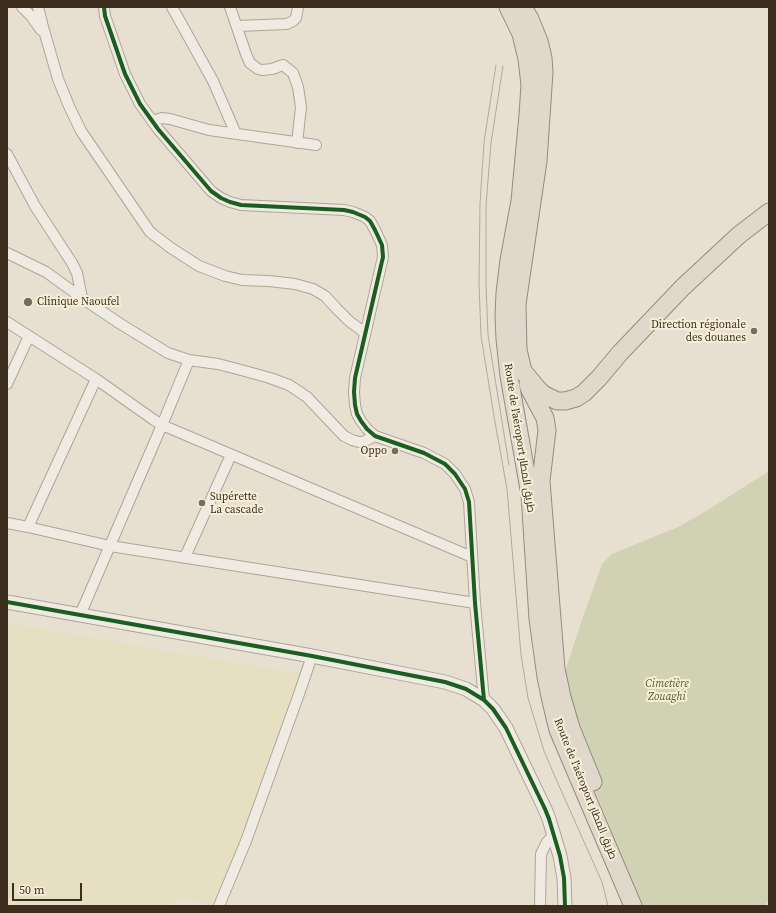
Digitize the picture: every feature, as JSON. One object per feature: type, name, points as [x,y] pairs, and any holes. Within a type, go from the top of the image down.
[{"type":"highway","name":"Route de l'aéroport طريق المطار","points":[[508,7],[521,34],[528,59],[530,85],[520,200],[509,260],[505,293],[504,331],[509,376],[530,495],[539,626],[546,677],[558,730],[633,906]]},
{"type":"highway","name":"Route de l'aéroport طريق المطار","points":[[523,7],[530,19],[539,41],[543,58],[544,72],[538,161],[518,304],[518,350],[524,371],[536,388],[543,394],[557,401],[565,401],[576,398],[584,393],[642,329],[683,287],[739,235],[769,212]]},
{"type":"highway","points":[[524,371],[530,390],[545,418],[547,430],[541,481],[556,669],[562,697],[571,728],[645,906]]},
{"type":"highway","points":[[621,877],[628,906]]},
{"type":"street","points":[[22,7],[31,16],[45,36]]},
{"type":"street","points":[[38,7],[58,79],[81,131],[150,232],[199,266],[225,276],[242,280],[295,284],[313,289],[326,296],[336,308],[365,333]]},
{"type":"street","points":[[104,7],[105,16],[125,74],[140,104],[158,129],[211,191],[230,202],[241,204],[344,210],[353,212],[370,221],[375,230],[382,245],[383,257],[355,378],[354,392],[357,414],[367,429],[375,436],[424,453],[445,464],[455,474],[465,489],[469,502],[475,604],[484,700]]},
{"type":"street","points":[[172,7],[213,81],[236,134]]},
{"type":"street","points":[[230,7],[250,63],[262,70],[272,69],[283,65],[293,73],[298,88],[301,107],[297,142]]},
{"type":"street","points":[[237,26],[287,24],[296,18],[298,7]]},
{"type":"street","points":[[152,121],[162,118],[170,119],[209,130],[316,145]]},
{"type":"street","points":[[7,154],[35,206],[72,263],[82,298]]},
{"type":"street","points":[[7,253],[46,272],[119,323],[168,353],[189,360],[218,364],[270,378],[289,385],[307,397],[344,436],[352,440],[363,442],[375,436]]},
{"type":"street","points":[[7,322],[96,379],[162,425],[472,557]]},
{"type":"street","points":[[7,384],[29,336]]},
{"type":"street","points":[[80,615],[189,360]]},
{"type":"street","points":[[28,527],[96,379]]},
{"type":"street","points":[[185,557],[231,455]]},
{"type":"street","points":[[7,523],[110,546],[475,604]]},
{"type":"street","points":[[7,602],[312,656],[445,682],[466,689],[484,700],[494,709],[506,728],[545,809],[560,856],[565,906]]},
{"type":"street","points":[[219,906],[246,841],[312,656]]},
{"type":"street","points":[[540,906],[541,854],[547,842],[554,835]]},
{"type":"shaded area","points":[[7,623],[303,674],[219,905],[182,898],[170,906],[7,906]]},
{"type":"green space","name":"Cimetière Zouaghi","points":[[769,471],[769,900],[765,906],[643,906],[580,755],[560,687],[602,564],[612,554],[678,527],[708,510]]},
{"type":"tram line","points":[[496,65],[484,142],[480,204],[479,284],[481,336],[507,489],[521,655],[528,698],[544,751],[602,882],[608,906]]},
{"type":"tram line","points":[[503,66],[491,143],[486,205],[486,284],[488,335],[509,465]]},
{"type":"cycle path","points":[[104,7],[105,16],[125,74],[140,104],[158,129],[211,191],[221,198],[241,205],[344,210],[353,212],[370,221],[375,230],[382,245],[383,257],[355,378],[354,392],[357,414],[367,429],[375,436],[424,453],[445,464],[455,474],[465,489],[469,502],[475,603],[484,700]]},
{"type":"cycle path","points":[[7,602],[312,656],[445,682],[466,689],[484,700],[493,709],[506,728],[545,809],[560,856],[564,878],[565,906]]},
{"type":"place","name":"Clinique Naoufel","points":[[28,302]]},
{"type":"place","name":"Direction régionale des douanes","points":[[754,331]]},
{"type":"place","name":"Oppo","points":[[395,451]]},
{"type":"place","name":"Supérette La cascade","points":[[202,503]]}]
